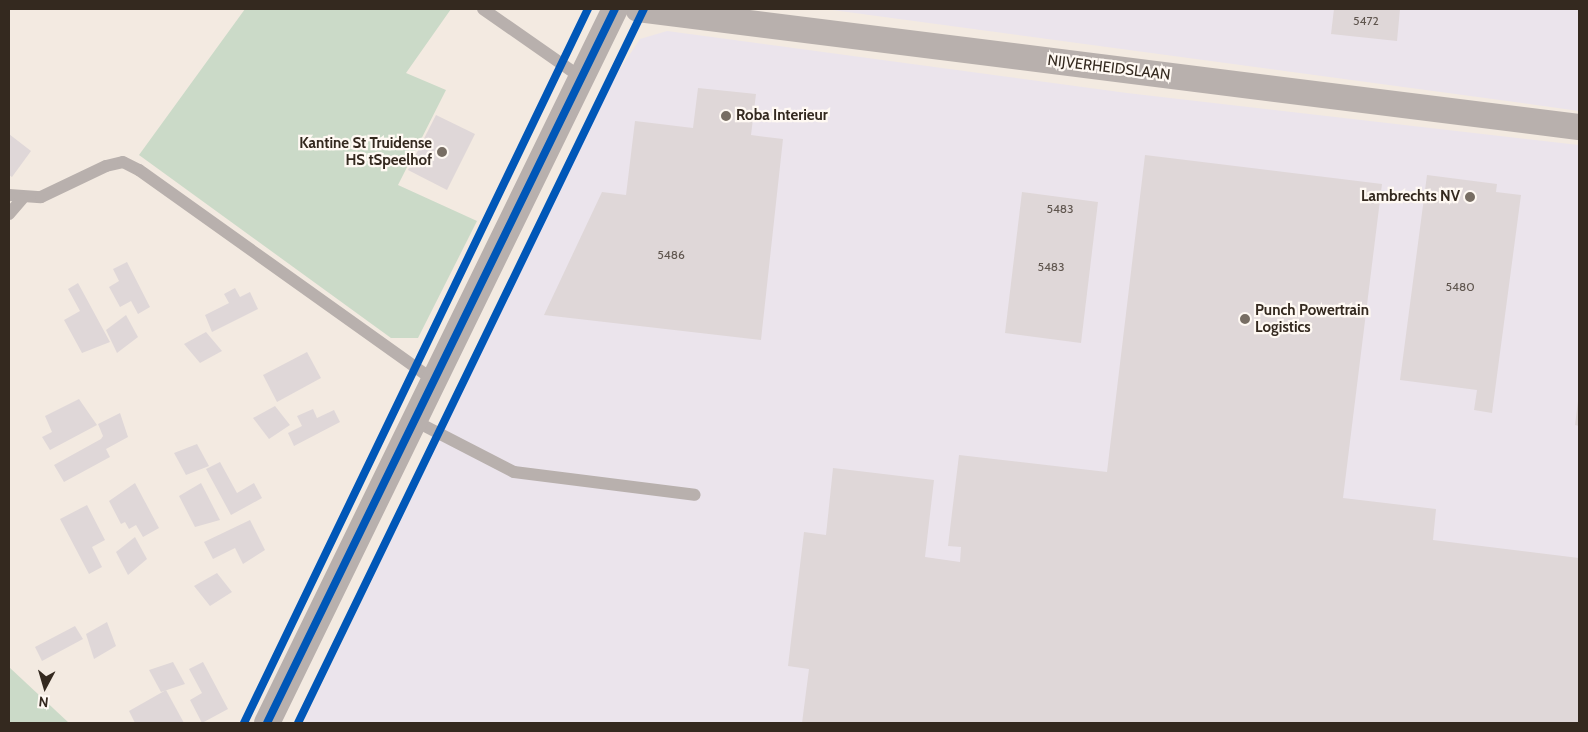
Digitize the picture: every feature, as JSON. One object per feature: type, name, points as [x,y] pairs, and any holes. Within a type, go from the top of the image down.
[{"type":"street","points":[[267,723],[615,9]]},
{"type":"street","name":"NIJVERHEIDSLAAN","points":[[638,9],[1579,127]]},
{"type":"lane","points":[[483,9],[582,78]]},
{"type":"lane","points":[[9,195],[22,199],[41,196],[106,166],[123,162],[139,170],[435,381]]},
{"type":"lane","points":[[9,214],[22,199]]},
{"type":"lane","points":[[415,421],[514,472],[695,494]]},
{"type":"shaded area","points":[[825,9],[1579,9],[1579,111],[1500,100]]},
{"type":"shaded area","points":[[667,31],[1127,93],[1579,145],[1579,723],[303,723],[614,78],[640,39]]},
{"type":"green space","points":[[245,9],[451,9],[406,73],[446,90],[398,185],[477,221],[418,338],[391,338],[139,155]]},
{"type":"green space","points":[[9,667],[69,723],[9,723]]},
{"type":"building","points":[[1334,9],[1400,9],[1397,41],[1331,34]]},
{"type":"building","points":[[698,88],[756,94],[751,135],[783,139],[761,340],[544,315],[602,192],[626,195],[635,121],[693,128]]},
{"type":"building","name":"Kantine St Truidense HS tSpeelhof","points":[[436,115],[475,134],[447,190],[408,170]]},
{"type":"building","points":[[9,134],[31,151],[12,177],[9,175]]},
{"type":"building","name":"Punch Powertrain Logistics","points":[[1145,155],[1382,184],[1343,498],[1436,509],[1433,540],[1579,558],[1579,723],[802,723],[809,669],[788,666],[804,532],[826,535],[833,468],[934,480],[925,557],[960,562],[961,547],[948,546],[959,455],[1107,472]]},
{"type":"building","points":[[1427,175],[1497,184],[1496,192],[1521,195],[1492,413],[1474,410],[1477,390],[1400,380]]},
{"type":"building","points":[[1022,192],[1098,202],[1081,343],[1005,333]]},
{"type":"building","points":[[127,262],[150,307],[138,314],[131,301],[120,307],[109,287],[119,281],[113,269]]},
{"type":"building","points":[[78,283],[110,342],[82,353],[64,320],[80,311],[68,289]]},
{"type":"building","points":[[235,288],[240,297],[250,292],[258,309],[212,332],[205,315],[229,303],[224,294]]},
{"type":"building","points":[[126,315],[138,337],[117,353],[106,330]]},
{"type":"building","points":[[206,332],[222,351],[200,363],[184,344]]},
{"type":"building","points":[[307,352],[321,378],[277,402],[263,375]]},
{"type":"building","points":[[79,399],[97,425],[50,450],[42,437],[52,432],[45,416]]},
{"type":"building","points":[[1579,401],[1579,426],[1575,425]]},
{"type":"building","points":[[275,406],[290,425],[269,439],[253,418]]},
{"type":"building","points":[[313,409],[317,418],[334,410],[340,422],[294,446],[288,433],[302,426],[297,416]]},
{"type":"building","points":[[120,413],[128,437],[106,449],[110,457],[64,482],[54,465],[101,439],[103,436],[98,424]]},
{"type":"building","points":[[197,444],[209,466],[186,475],[174,453]]},
{"type":"building","points":[[220,462],[237,493],[254,483],[262,498],[231,515],[206,469]]},
{"type":"building","points":[[135,483],[159,528],[143,537],[136,525],[129,529],[125,522],[121,524],[109,501]]},
{"type":"building","points":[[201,483],[220,520],[195,527],[179,496]]},
{"type":"building","points":[[87,505],[105,540],[92,547],[102,567],[89,574],[60,519]]},
{"type":"building","points":[[250,520],[265,550],[243,564],[235,548],[213,559],[204,542]]},
{"type":"building","points":[[135,537],[147,559],[128,575],[116,552]]},
{"type":"building","points":[[217,573],[232,592],[210,606],[194,586]]},
{"type":"building","points":[[107,622],[116,646],[94,659],[86,634]]},
{"type":"building","points":[[75,626],[83,639],[42,661],[35,647]]},
{"type":"building","points":[[173,662],[185,684],[161,692],[149,670]]},
{"type":"building","points":[[203,662],[228,709],[202,723],[190,700],[202,693],[189,669]]},
{"type":"building","points":[[166,690],[184,723],[135,723],[129,711]]},
{"type":"cycle path","points":[[244,723],[588,9]]},
{"type":"cycle path","points":[[267,723],[615,9]]},
{"type":"cycle path","points":[[298,723],[644,9]]},
{"type":"place","name":"Roba Interieur","points":[[726,116]]},
{"type":"place","name":"Kantine St Truidense HS tSpeelhof","points":[[442,152]]},
{"type":"place","name":"Lambrechts NV","points":[[1470,197]]},
{"type":"place","name":"Punch Powertrain Logistics","points":[[1245,319]]}]
